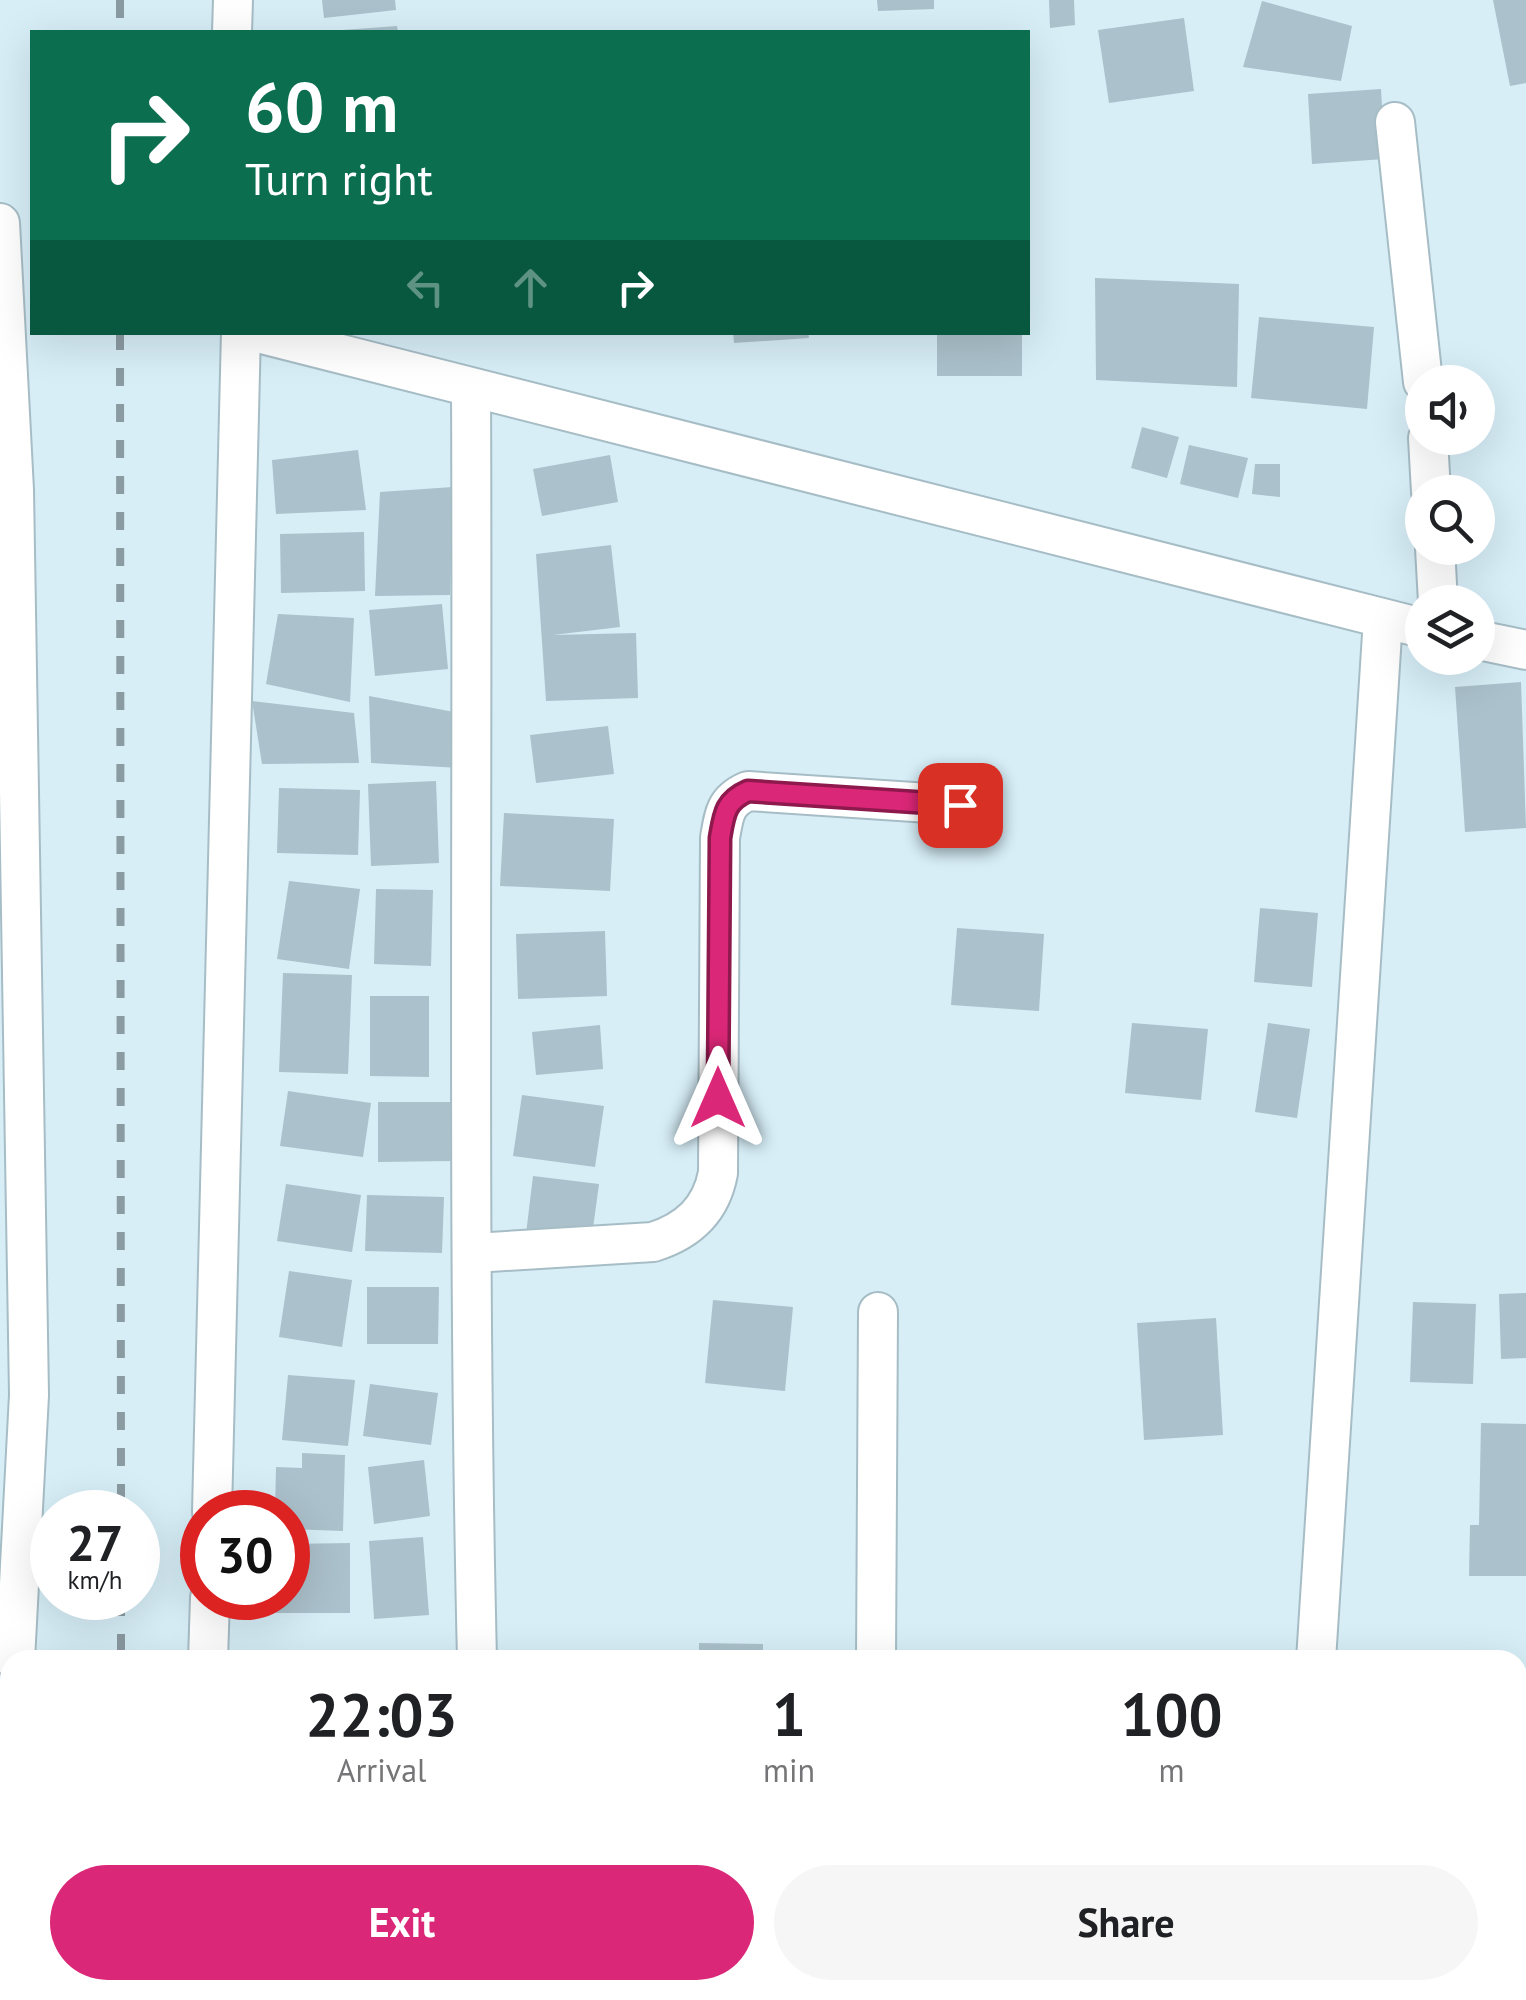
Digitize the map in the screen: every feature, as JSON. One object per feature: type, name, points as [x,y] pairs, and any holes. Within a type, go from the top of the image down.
[{"type":"street","points":[[232,30],[233,0]]},
{"type":"street","points":[[1395,122],[1421,365]]},
{"type":"street","points":[[0,223],[14,490],[29,1395],[16,1650]]},
{"type":"street","points":[[213,1490],[241,335]]},
{"type":"street","points":[[266,335],[1405,624]]},
{"type":"street","points":[[471,388],[471,1408],[477,1650]]},
{"type":"street","points":[[1317,1650],[1382,619]]},
{"type":"street","points":[[1495,644],[1526,650]]},
{"type":"street","points":[[474,1253],[653,1242],[670,1237],[698,1217],[713,1196],[718,1173],[720,838],[725,810],[732,798],[748,791],[960,805]]},
{"type":"street","points":[[876,1650],[878,1312]]},
{"type":"street","points":[[208,1650],[209,1620]]},
{"type":"street","points":[[199,2000],[207,2000]]},
{"type":"building","points":[[322,0],[395,0],[396,10],[324,18]]},
{"type":"building","points":[[877,0],[934,0],[934,9],[878,11]]},
{"type":"building","points":[[1049,0],[1074,0],[1075,25],[1050,28]]},
{"type":"building","points":[[1493,0],[1526,0],[1526,83],[1510,86]]},
{"type":"building","points":[[1262,1],[1352,26],[1341,81],[1243,67]]},
{"type":"building","points":[[1184,18],[1194,91],[1109,103],[1098,30]]},
{"type":"building","points":[[397,26],[398,30],[342,30]]},
{"type":"building","points":[[1381,89],[1385,159],[1312,164],[1308,94]]},
{"type":"building","points":[[1095,278],[1239,284],[1237,387],[1096,380]]},
{"type":"building","points":[[1259,317],[1374,327],[1367,409],[1251,398]]},
{"type":"building","points":[[733,335],[809,338],[734,343]]},
{"type":"building","points":[[937,335],[1022,335],[1022,376],[937,376]]},
{"type":"building","points":[[1142,427],[1179,437],[1167,478],[1131,468]]},
{"type":"building","points":[[1189,445],[1248,458],[1238,498],[1180,484]]},
{"type":"building","points":[[358,450],[366,510],[276,514],[272,460]]},
{"type":"building","points":[[610,455],[618,502],[542,516],[533,469]]},
{"type":"building","points":[[1255,464],[1280,464],[1280,497],[1252,494]]},
{"type":"building","points":[[453,487],[450,595],[375,596],[380,492]]},
{"type":"building","points":[[364,532],[365,591],[281,593],[280,534]]},
{"type":"building","points":[[611,545],[620,627],[553,635],[636,633],[638,698],[546,701],[536,554]]},
{"type":"building","points":[[442,604],[448,669],[375,676],[369,610]]},
{"type":"building","points":[[278,614],[354,618],[350,702],[266,684]]},
{"type":"building","points":[[1521,682],[1526,828],[1465,832],[1455,687]]},
{"type":"building","points":[[369,696],[470,715],[460,768],[371,763]]},
{"type":"building","points":[[252,701],[354,713],[359,763],[262,764]]},
{"type":"building","points":[[608,726],[614,774],[536,783],[530,735]]},
{"type":"building","points":[[436,781],[439,863],[371,866],[368,784]]},
{"type":"building","points":[[279,788],[360,790],[358,855],[277,853]]},
{"type":"building","points":[[504,813],[614,819],[610,891],[500,886]]},
{"type":"building","points":[[289,881],[360,889],[349,969],[277,959]]},
{"type":"building","points":[[376,889],[433,890],[431,966],[374,964]]},
{"type":"building","points":[[1260,908],[1318,913],[1312,987],[1254,982]]},
{"type":"building","points":[[957,928],[1044,934],[1039,1011],[951,1005]]},
{"type":"building","points":[[605,931],[607,996],[518,999],[516,934]]},
{"type":"building","points":[[283,973],[352,975],[348,1074],[279,1072]]},
{"type":"building","points":[[370,996],[429,996],[429,1077],[370,1076]]},
{"type":"building","points":[[1132,1023],[1208,1029],[1201,1100],[1125,1093]]},
{"type":"building","points":[[1268,1023],[1310,1029],[1297,1118],[1255,1112]]},
{"type":"building","points":[[600,1025],[603,1069],[536,1075],[532,1032]]},
{"type":"building","points":[[288,1091],[371,1103],[363,1157],[280,1146]]},
{"type":"building","points":[[522,1095],[604,1106],[595,1167],[513,1156]]},
{"type":"building","points":[[378,1102],[453,1102],[453,1161],[378,1162]]},
{"type":"building","points":[[533,1176],[599,1184],[591,1243],[526,1234]]},
{"type":"building","points":[[286,1184],[361,1195],[352,1252],[277,1241]]},
{"type":"building","points":[[367,1195],[444,1197],[442,1253],[365,1251]]},
{"type":"building","points":[[289,1271],[352,1280],[342,1347],[279,1337]]},
{"type":"building","points":[[367,1287],[439,1287],[438,1344],[367,1344]]},
{"type":"building","points":[[1526,1293],[1526,1358],[1501,1359],[1499,1294]]},
{"type":"building","points":[[713,1300],[793,1307],[785,1391],[705,1383]]},
{"type":"building","points":[[1413,1302],[1476,1304],[1473,1384],[1410,1382]]},
{"type":"building","points":[[1216,1318],[1223,1435],[1144,1440],[1137,1323]]},
{"type":"building","points":[[288,1375],[355,1380],[348,1446],[282,1440]]},
{"type":"building","points":[[370,1384],[438,1393],[431,1445],[363,1436]]},
{"type":"building","points":[[1481,1423],[1526,1424],[1526,1576],[1469,1576],[1470,1525],[1479,1525]]},
{"type":"building","points":[[302,1453],[345,1455],[343,1531],[310,1530],[310,1490],[275,1490],[276,1467],[302,1468]]},
{"type":"building","points":[[424,1460],[430,1516],[374,1524],[368,1467]]},
{"type":"building","points":[[423,1537],[429,1615],[374,1619],[369,1541]]},
{"type":"building","points":[[350,1543],[350,1613],[310,1613],[310,1544]]},
{"type":"building","points":[[699,1643],[763,1644],[763,1650],[699,1650]]},
{"type":"railway","points":[[120,0],[120,30]]},
{"type":"railway","points":[[120,335],[121,1490]]},
{"type":"railway","points":[[121,1620],[121,1650]]},
{"type":"route","points":[[718,1098],[720,838],[725,810],[732,798],[748,791],[960,805]]}]
